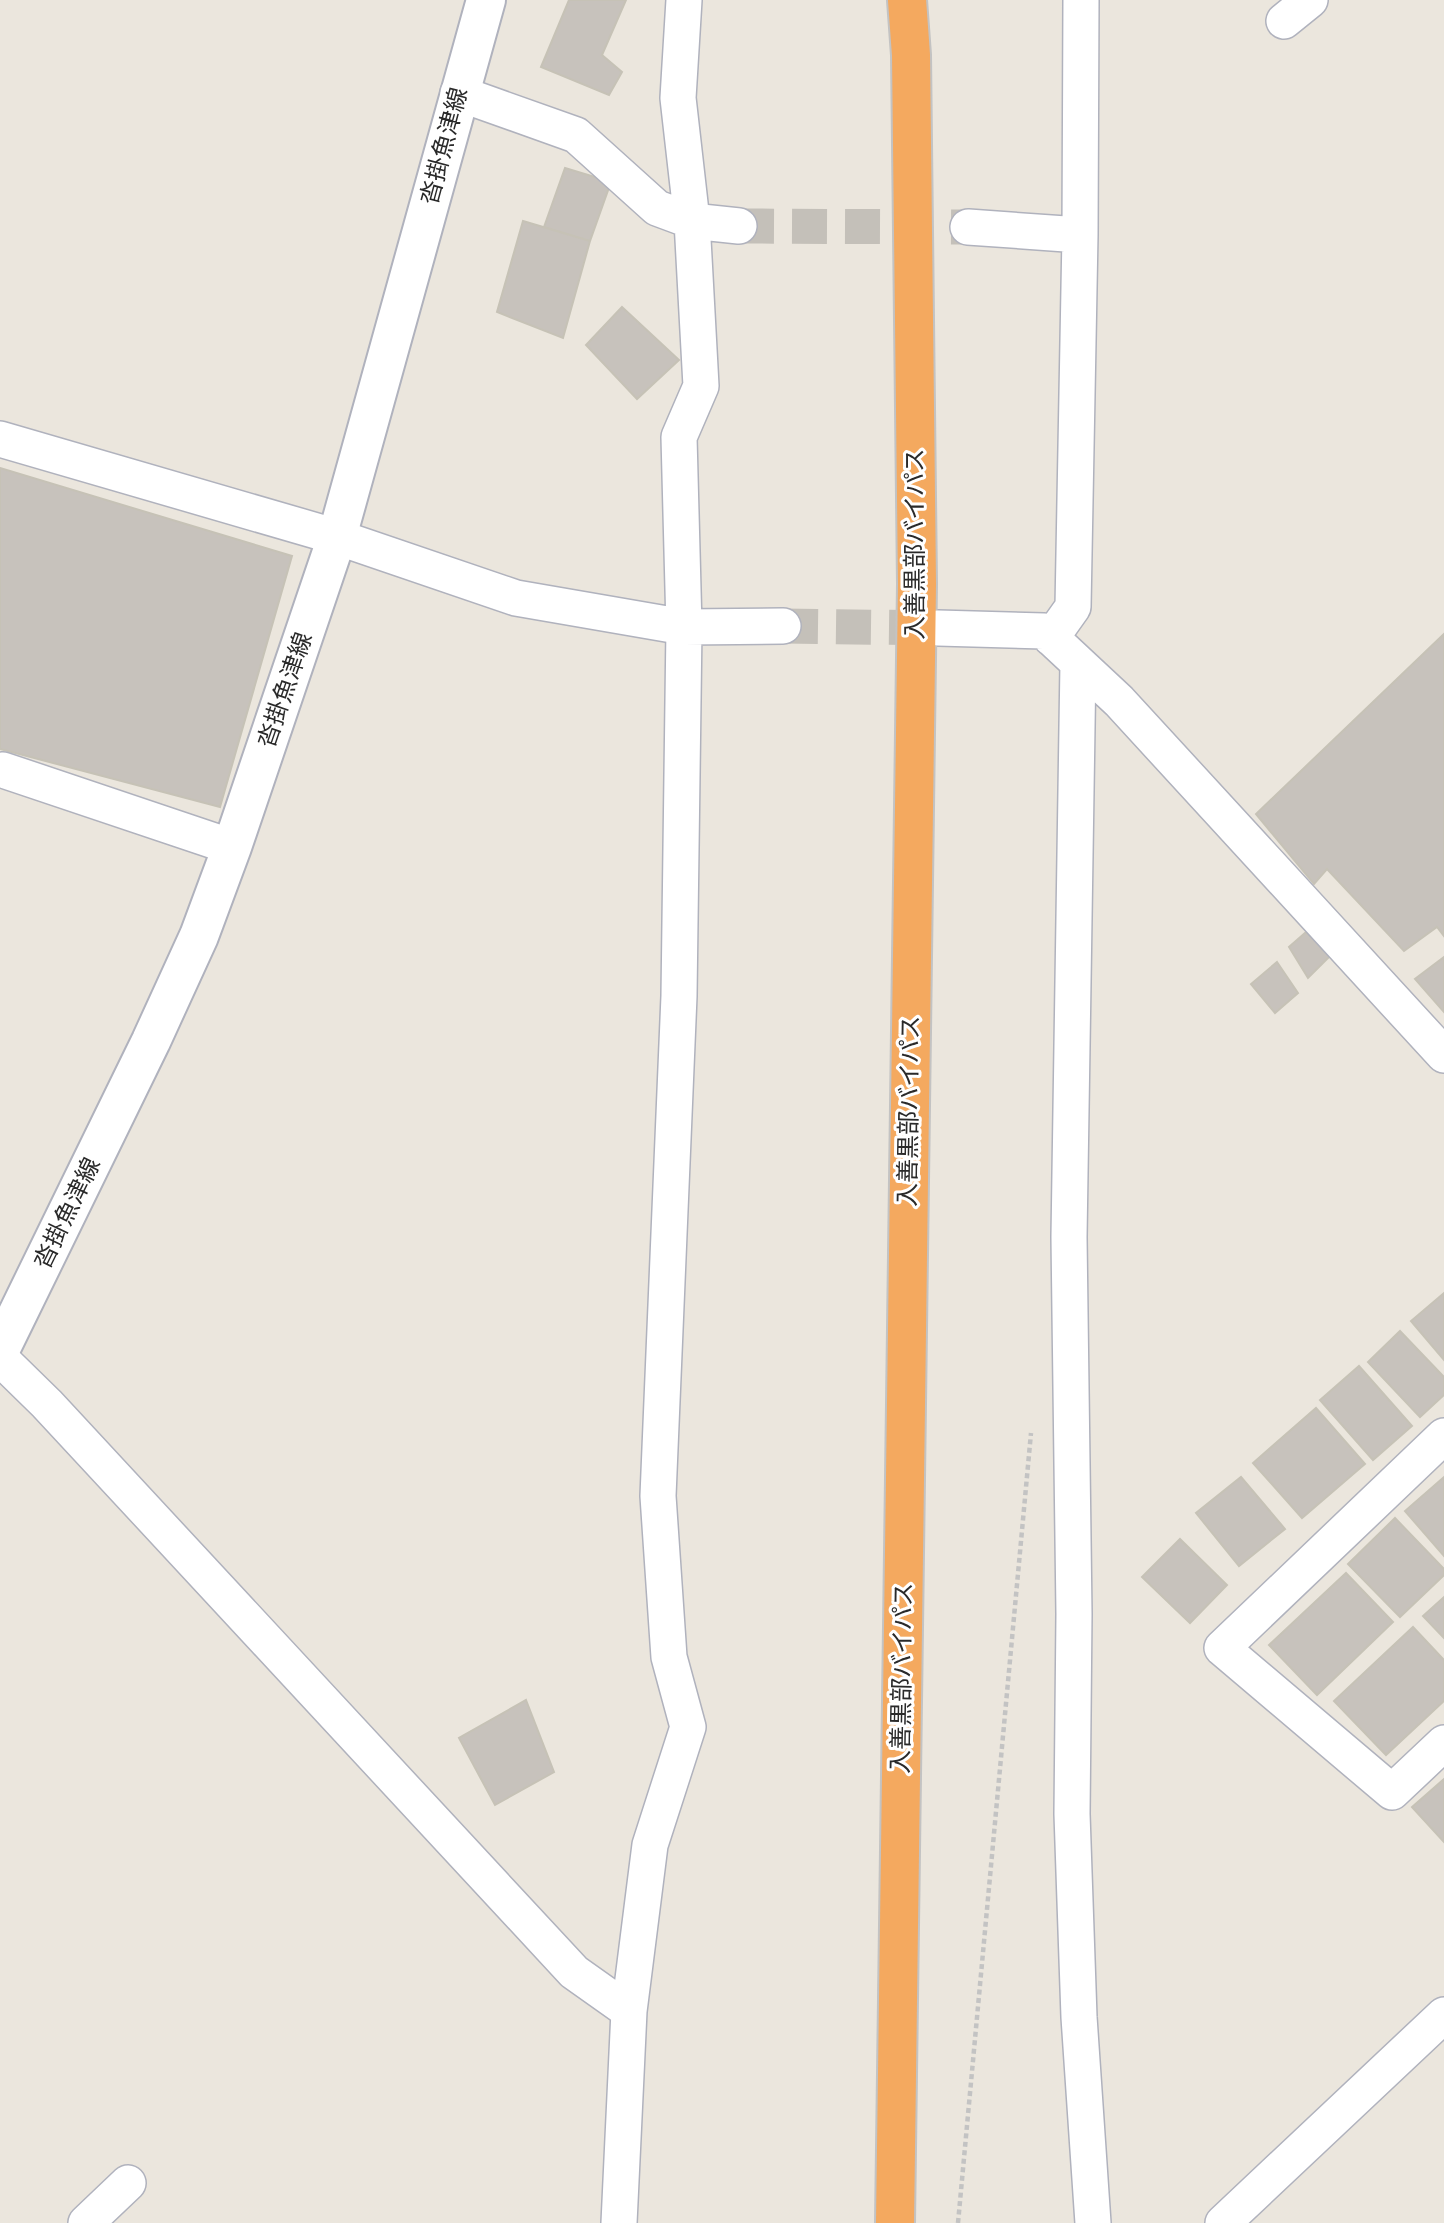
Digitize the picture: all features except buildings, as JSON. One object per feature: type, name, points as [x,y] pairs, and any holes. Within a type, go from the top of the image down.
[{"type":"highway","name":"入善黒部バイパス","points":[[895,2223],[917,584],[911,55],[907,0]]},
{"type":"main road","name":"沓掛魚津線","points":[[0,1350],[162,1018],[199,936],[232,847],[337,537],[458,93],[486,0]]},
{"type":"street","points":[[619,2223],[629,2011],[650,1845],[688,1727],[669,1657],[658,1496],[679,996],[684,627],[679,438],[701,386],[692,221],[678,98],[684,0]]},
{"type":"street","points":[[1051,638],[1073,607],[1080,234],[1080,0]]},
{"type":"street","points":[[458,93],[576,135],[657,208],[692,221],[739,226]]},
{"type":"street","points":[[968,227],[1080,234]]},
{"type":"street","points":[[0,439],[337,537],[516,598],[684,627],[783,626]]},
{"type":"street","points":[[938,628],[1044,631],[1119,701],[1444,1055]]},
{"type":"street","points":[[1078,663],[1069,1237],[1074,1614],[1072,1814],[1079,2017],[1093,2223]]},
{"type":"street","points":[[3,770],[232,847]]},
{"type":"street","points":[[0,1358],[47,1404],[574,1972],[629,2011]]},
{"type":"street","points":[[1444,1436],[1222,1648],[1392,1792],[1444,1743]]},
{"type":"street","points":[[1223,2223],[1444,2015]]},
{"type":"street","points":[[86,2223],[128,2183]]},
{"type":"path","points":[[958,2223],[1032,1423]]},
{"type":"tunnel","points":[[739,226],[968,227]]},
{"type":"tunnel","points":[[783,626],[938,628]]}]
